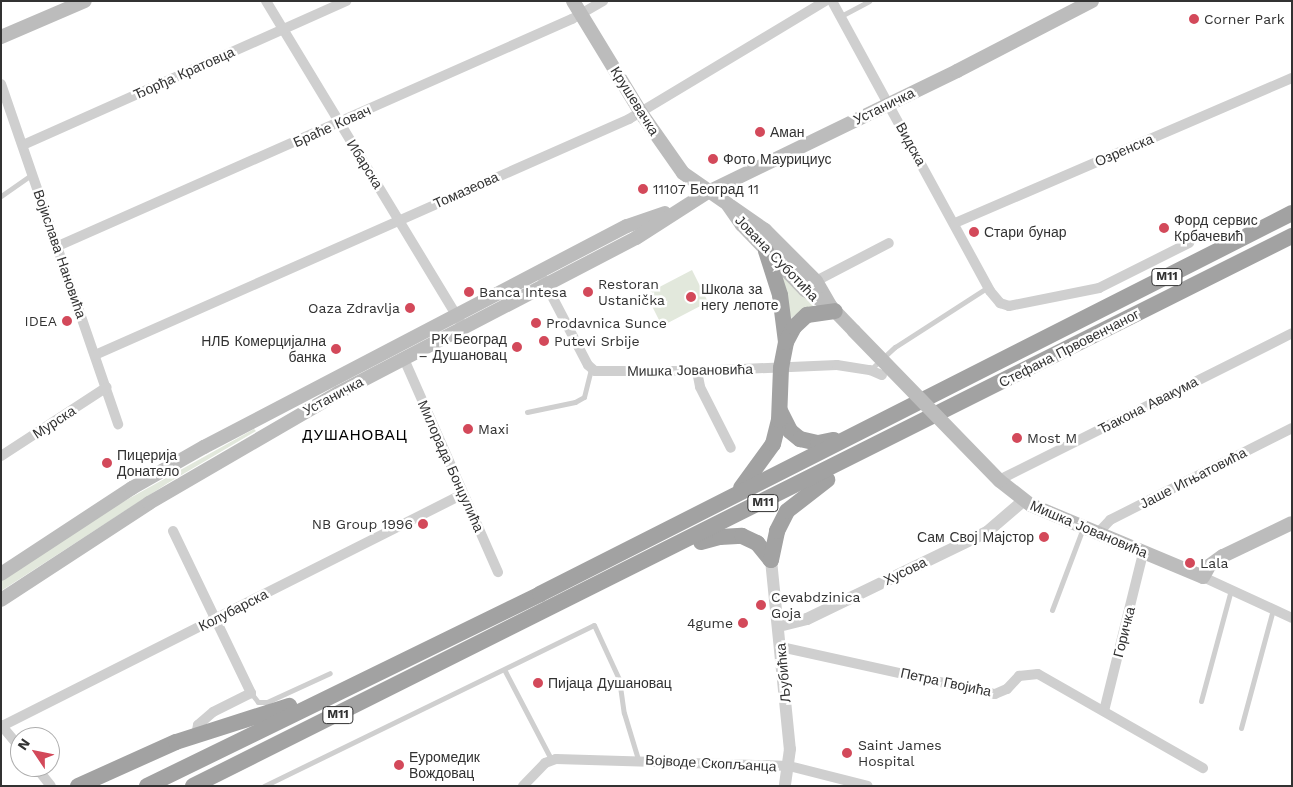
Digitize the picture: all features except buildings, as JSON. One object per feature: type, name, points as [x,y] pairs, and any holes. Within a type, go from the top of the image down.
[{"type":"highway","name":"Стефана Првовенчаног","points":[[870,428],[1292,212]]},
{"type":"highway","name":"Стефана Првовенчаног","points":[[847,461],[1292,236]]},
{"type":"highway","points":[[735,495],[769,453],[777,432],[780,410],[782,368],[786,342],[780,295],[766,251]]},
{"type":"highway","points":[[786,342],[802,317],[833,309]]},
{"type":"highway","points":[[780,410],[793,434],[811,443],[830,442],[870,428]]},
{"type":"highway","name":"M11","points":[[147,786],[870,428]]},
{"type":"highway","points":[[772,560],[777,531],[786,511],[847,461]]},
{"type":"highway","name":"M11","points":[[193,786],[847,461]]},
{"type":"highway","points":[[679,545],[720,537],[742,536],[757,542],[772,560]]},
{"type":"highway","points":[[78,786],[196,735],[353,684]]},
{"type":"main road","points":[[1,37],[84,1]]},
{"type":"main road","name":"Крушевачка","points":[[573,1],[641,112],[677,166],[708,192]]},
{"type":"main road","name":"Устаничка","points":[[1,574],[132,488],[196,451],[544,279],[636,238],[676,210],[708,192],[1092,1]]},
{"type":"main road","name":"Јована Суботића","points":[[708,192],[751,217],[816,282],[833,309]]},
{"type":"main road","name":"Јована Суботића","points":[[728,204],[766,251],[812,297],[833,309]]},
{"type":"main road","name":"Мишка Јовановића","points":[[833,309],[1023,501],[1203,578]]},
{"type":"main road","name":"Устаничка","points":[[1,600],[149,503],[244,445],[404,359],[460,322]]},
{"type":"main road","points":[[1203,578],[1209,566],[1223,556],[1292,523]]},
{"type":"street","name":"Ибарска","points":[[266,1],[460,322]]},
{"type":"street","name":"Ђорђа Кратовца","points":[[23,145],[346,1]]},
{"type":"street","name":"Браће Ковач","points":[[58,246],[582,14],[603,1]]},
{"type":"street","name":"Томазеова","points":[[95,355],[641,112],[825,1]]},
{"type":"street","name":"Видска","points":[[832,1],[995,298],[1010,306],[1078,293],[1116,280],[1189,243]]},
{"type":"street","name":"Озренска","points":[[955,223],[1292,78]]},
{"type":"street","name":"Војислава Нановића","points":[[1,84],[107,387],[118,424]]},
{"type":"street","points":[[816,282],[890,243]]},
{"type":"street","points":[[544,279],[591,369]]},
{"type":"street","name":"Ђакона Авакума","points":[[1002,479],[1292,333]]},
{"type":"street","name":"Милорада Бонџулића","points":[[404,359],[498,572]]},
{"type":"street","name":"Мишка Јовановића","points":[[591,369],[697,371],[837,364],[870,370],[882,375]]},
{"type":"street","points":[[697,371],[700,387],[731,448]]},
{"type":"street","name":"Мурска","points":[[1,456],[107,387]]},
{"type":"street","name":"Јаше Игњатовића","points":[[1098,533],[1110,520],[1292,428]]},
{"type":"street","name":"Колубарска","points":[[2,726],[463,494]]},
{"type":"street","name":"Хусова","points":[[779,626],[807,619],[987,532],[1023,501]]},
{"type":"street","points":[[173,531],[251,693],[210,714],[198,725],[196,735]]},
{"type":"street","name":"Горичка","points":[[1104,711],[1143,553]]},
{"type":"street","name":"Љубићка","points":[[772,560],[781,647],[789,766],[785,786]]},
{"type":"street","name":"Мишка Јовановића","points":[[1203,578],[1292,618]]},
{"type":"street","name":"Петра Гвојића","points":[[781,647],[995,694],[1007,689],[1019,676],[1038,674],[1203,768]]},
{"type":"street","points":[[2,726],[10,736]]},
{"type":"street","points":[[523,786],[551,759]]},
{"type":"street","name":"Војводе Скопљанца","points":[[551,759],[638,759],[789,766],[868,786]]},
{"type":"lane","points":[[840,16],[869,1]]},
{"type":"lane","points":[[1,196],[32,174]]},
{"type":"lane","points":[[870,370],[895,346],[988,287]]},
{"type":"lane","points":[[527,412],[576,402],[584,397],[591,369]]},
{"type":"lane","points":[[1052,610],[1083,528]]},
{"type":"lane","points":[[1201,701],[1231,590]]},
{"type":"lane","points":[[1241,728],[1273,610]]},
{"type":"lane","points":[[264,786],[401,717],[505,671],[594,625],[619,679],[625,720],[638,759]]},
{"type":"lane","points":[[505,671],[551,759]]},
{"type":"lane","points":[[251,693],[258,702],[268,702],[330,673]]},
{"type":"shaded area","points":[[692,270],[708,302],[662,326],[646,294]]},
{"type":"shaded area","points":[[780,271],[814,307],[805,308],[791,318]]},
{"type":"shaded area","points":[[254,429],[256,431],[168,483],[1,591],[1,581],[112,508]]},
{"type":"place","name":"Corner Park","points":[[1194,19]]},
{"type":"place","name":"Аман","points":[[760,132]]},
{"type":"place","name":"Фото Маурициус","points":[[713,159]]},
{"type":"place","name":"11107 Београд 11","points":[[643,189]]},
{"type":"place","name":"Форд сервис Крбачевић","points":[[1164,228]]},
{"type":"place","name":"Стари бунар","points":[[974,232]]},
{"type":"place","name":"Banca Intesa","points":[[469,292]]},
{"type":"place","name":"Restoran Ustanička","points":[[588,292]]},
{"type":"place","name":"Школа за негу лепоте","points":[[691,297]]},
{"type":"place","name":"Oaza Zdravlja","points":[[410,308]]},
{"type":"place","name":"IDEA","points":[[67,321]]},
{"type":"place","name":"Prodavnica Sunce","points":[[536,323]]},
{"type":"place","name":"Putevi Srbije","points":[[544,341]]},
{"type":"place","name":"РК Београд – Душановац","points":[[517,347]]},
{"type":"place","name":"НЛБ Комерцијална банка","points":[[336,349]]},
{"type":"place","name":"Maxi","points":[[468,429]]},
{"type":"place","name":"Most M","points":[[1017,438]]},
{"type":"place","name":"Пицерија Донатело","points":[[107,463]]},
{"type":"place","name":"NB Group 1996","points":[[423,524]]},
{"type":"place","name":"Сам Свој Мајстор","points":[[1044,537]]},
{"type":"place","name":"Lala","points":[[1190,563]]},
{"type":"place","name":"Cevabdzinica Goja","points":[[761,605]]},
{"type":"place","name":"4gume","points":[[743,623]]},
{"type":"place","name":"Пијаца Душановац","points":[[538,683]]},
{"type":"place","name":"Saint James Hospital","points":[[847,753]]},
{"type":"place","name":"Еуромедик Вождовац","points":[[399,765]]},
{"type":"district","name":"ДУШАНОВАЦ","points":[[355,436]]}]
